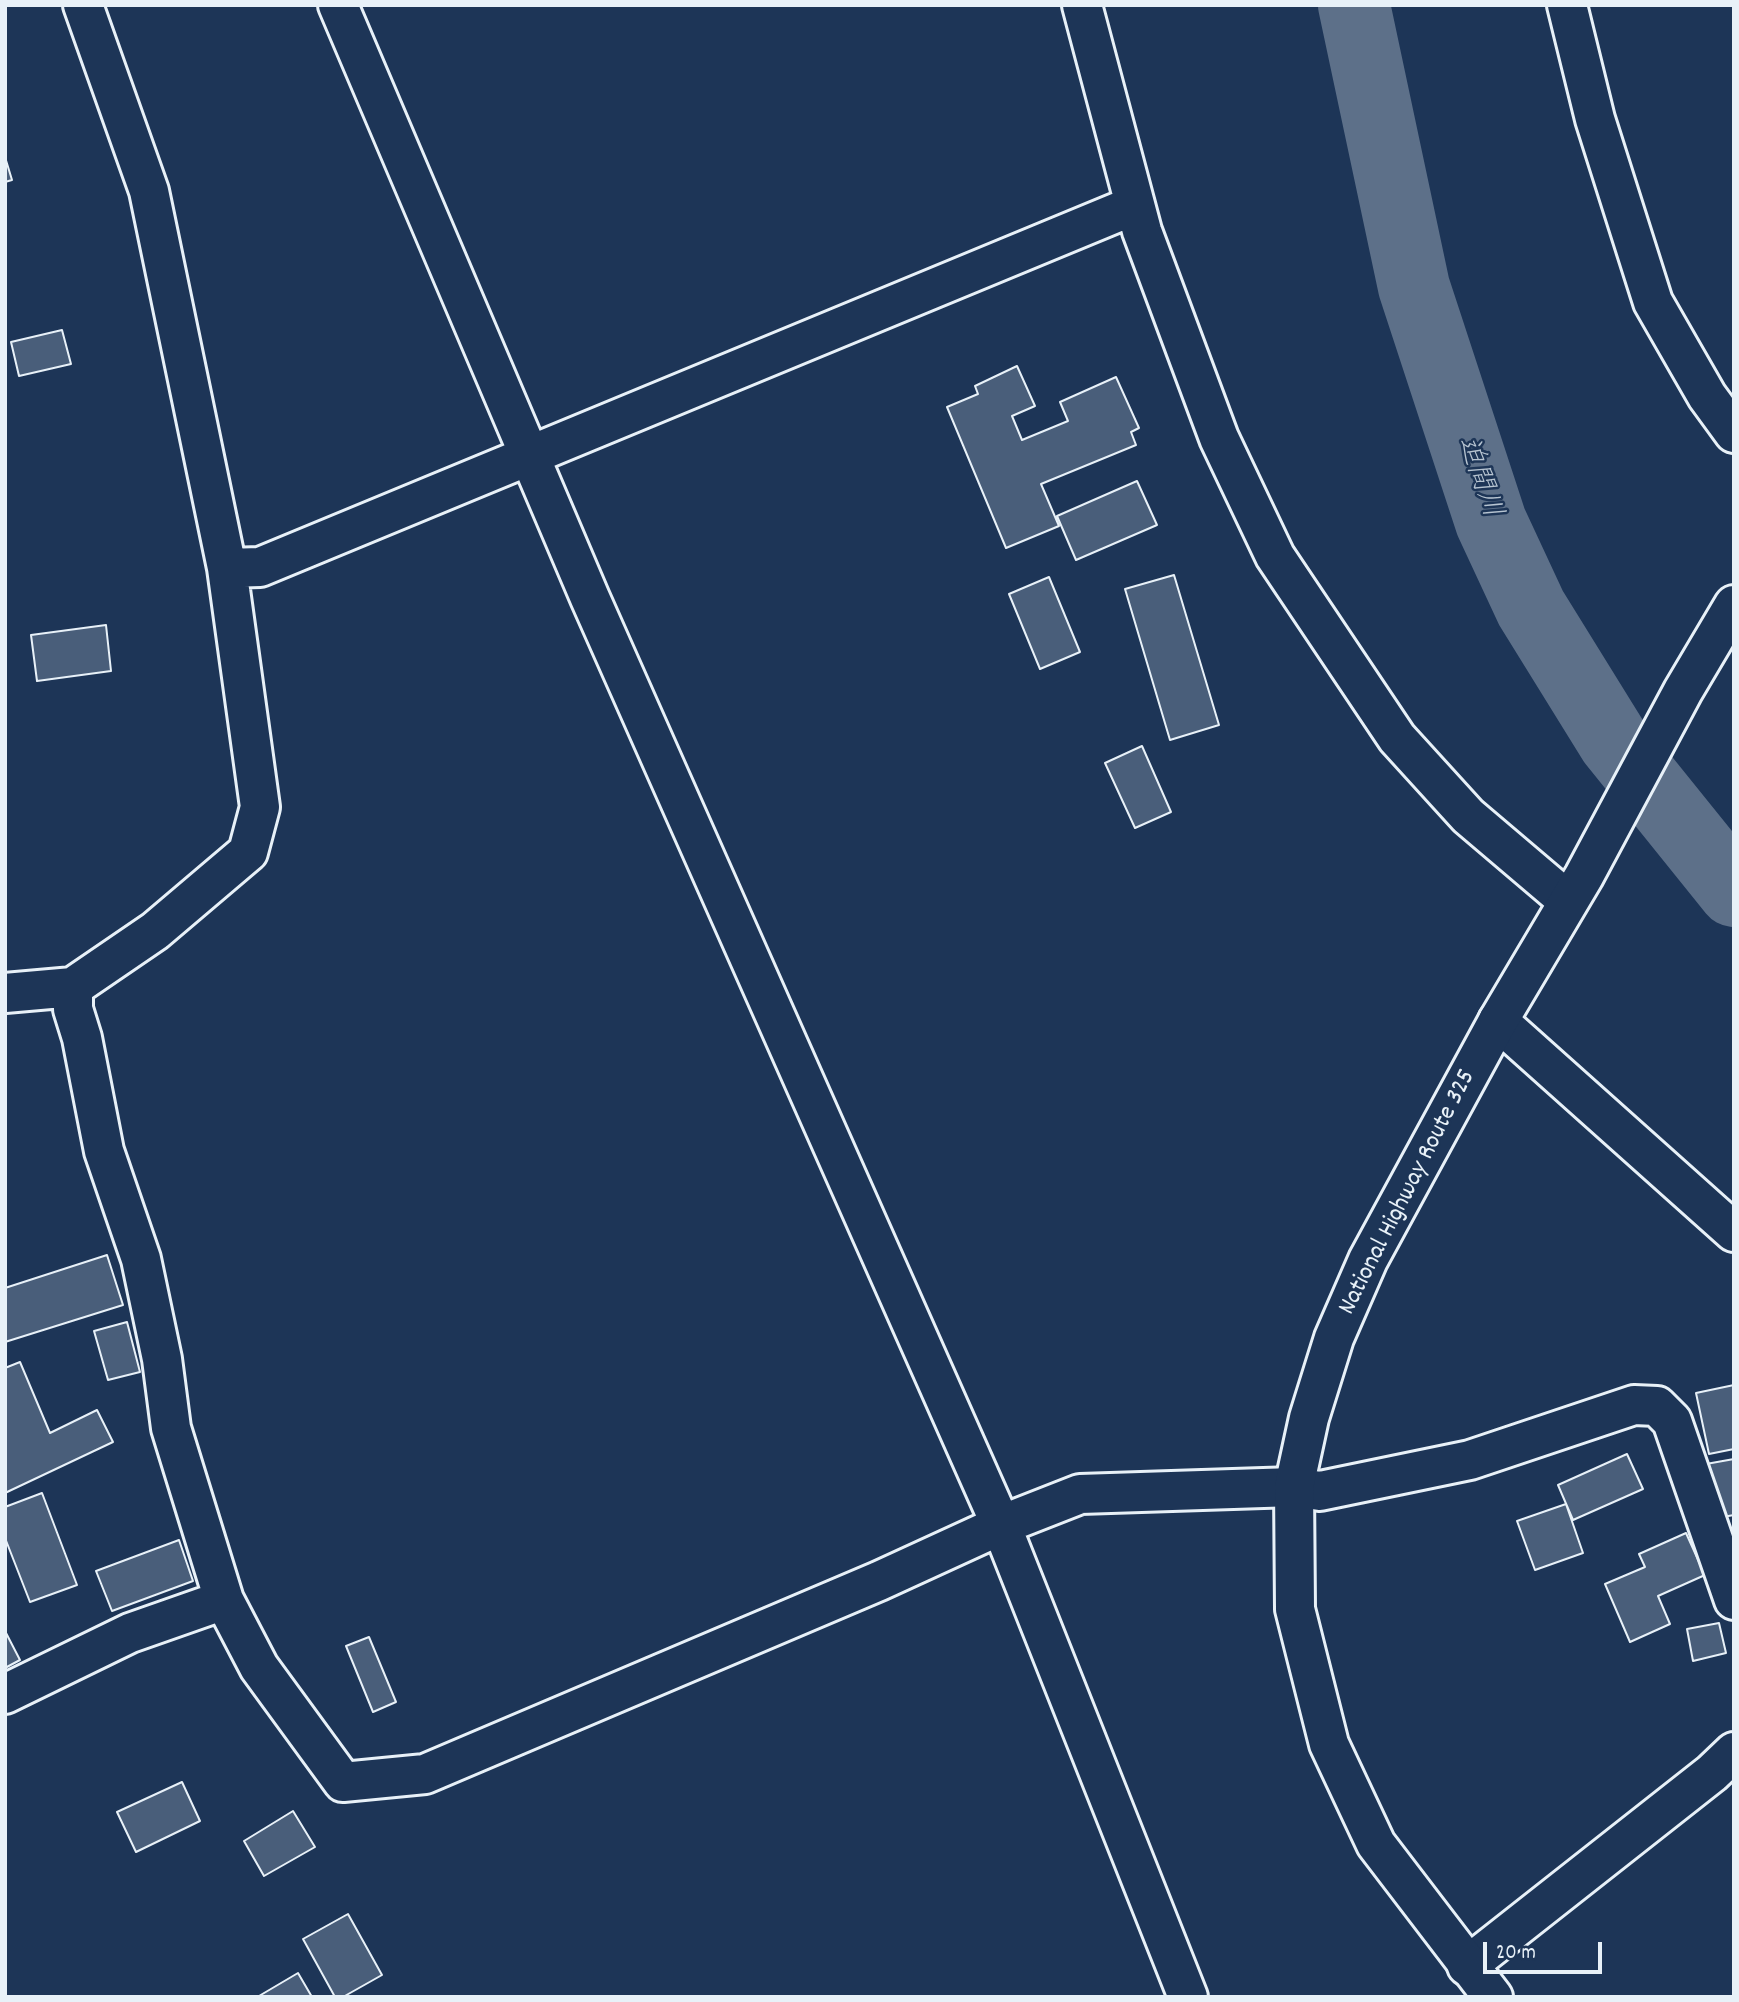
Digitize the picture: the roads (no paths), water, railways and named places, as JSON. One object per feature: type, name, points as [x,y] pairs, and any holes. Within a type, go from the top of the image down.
[{"type":"main road","points":[[5,993],[73,987],[155,931],[248,852],[260,807],[227,569],[149,191],[83,5]]},
{"type":"main road","points":[[338,5],[590,598],[1001,1525],[1188,1997]]},
{"type":"main road","points":[[1082,5],[1135,205],[1219,438],[1275,556],[1397,738],[1468,816],[1576,889]]},
{"type":"main road","points":[[1567,5],[1595,119],[1653,302],[1701,386],[1734,433]]},
{"type":"main road","points":[[227,569],[260,567],[1135,205]]},
{"type":"main road","name":"National Highway Route 325","points":[[1493,1997],[1377,1844],[1329,1744],[1294,1609],[1294,1487],[1309,1419],[1335,1338],[1368,1261],[1498,1021],[1576,889],[1683,691],[1734,605]]},
{"type":"main road","points":[[73,987],[73,1009],[82,1038],[104,1151],[141,1259],[162,1359],[171,1428],[224,1600],[259,1667],[344,1782],[425,1774],[878,1581],[1001,1525],[1080,1494],[1294,1487],[1320,1491],[1470,1460],[1634,1405],[1657,1405],[1672,1421],[1732,1590]]},
{"type":"main road","points":[[1498,1021],[1734,1232]]},
{"type":"main road","points":[[5,1695],[130,1633],[224,1600]]},
{"type":"main road","points":[[1468,1966],[1712,1773],[1734,1752]]},
{"type":"waterway","name":"迫間川","points":[[1354,5],[1414,287],[1491,522],[1531,608],[1614,742],[1734,891]]}]
